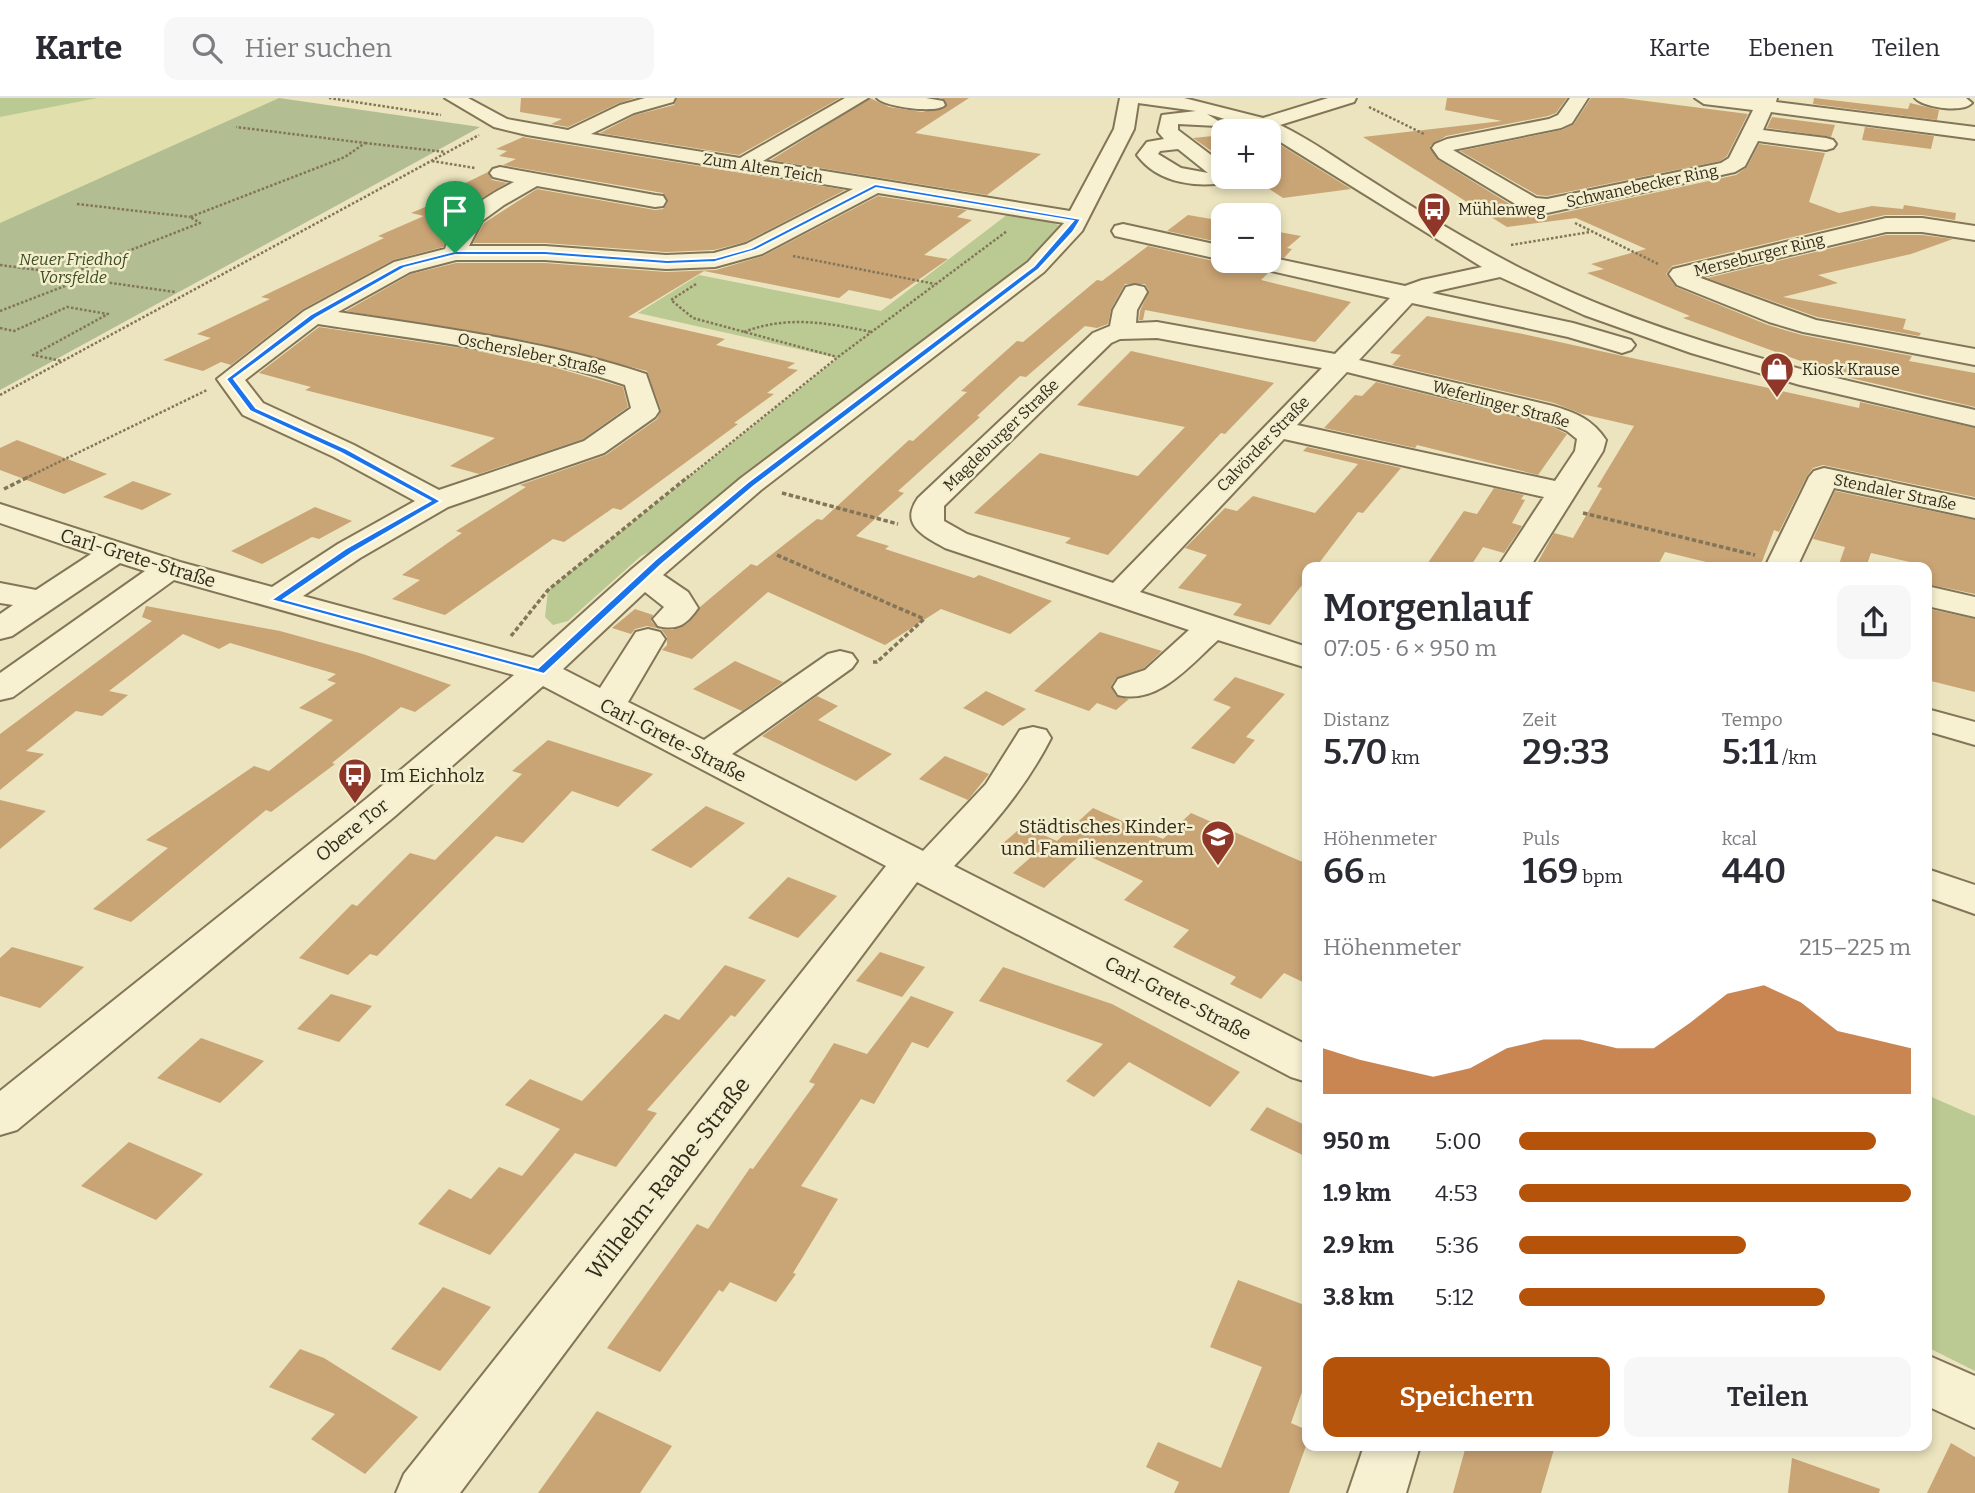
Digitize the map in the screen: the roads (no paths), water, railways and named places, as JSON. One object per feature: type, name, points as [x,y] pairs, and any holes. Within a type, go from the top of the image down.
[{"type":"street","name":"Zum Alten Teich","points":[[454,98],[501,123],[568,137],[1077,219]]},
{"type":"street","points":[[568,137],[627,109],[666,98]]},
{"type":"street","points":[[742,165],[859,98]]},
{"type":"street","points":[[886,98],[936,105]]},
{"type":"street","name":"Obere Tor","points":[[0,1117],[380,808],[751,484],[1036,267],[1070,231],[1077,219],[1124,129],[1129,98]]},
{"type":"street","points":[[1141,98],[1211,107],[1248,119]]},
{"type":"street","name":"Schwanebecker Ring","points":[[1579,98],[1565,120],[1442,148],[1446,154],[1530,203],[1547,206],[1728,168],[1738,162],[1766,102]]},
{"type":"street","points":[[1703,98],[1766,102],[1967,132],[1963,100],[1924,98]]},
{"type":"street","points":[[1281,120],[1354,101]]},
{"type":"street","points":[[1281,133],[1472,251],[1592,310],[1791,376],[1975,418]]},
{"type":"street","points":[[1751,134],[1826,144]]},
{"type":"street","points":[[1211,165],[1174,137],[1154,146],[1147,155],[1176,176],[1197,180],[1211,177]]},
{"type":"street","points":[[1108,160],[1155,163]]},
{"type":"street","points":[[500,173],[654,201]]},
{"type":"street","points":[[455,253],[459,234],[475,214],[534,179]]},
{"type":"street","points":[[436,501],[344,451],[253,409],[230,379],[313,316],[402,267],[455,253],[545,253],[667,262],[715,260],[754,249],[875,186]]},
{"type":"street","name":"Merseburger Ring","points":[[1975,233],[1922,225],[1886,225],[1681,274],[1685,280],[1778,317],[1812,327],[1975,357]]},
{"type":"street","points":[[1123,232],[1211,250]]},
{"type":"street","points":[[1281,266],[1788,384]]},
{"type":"street","points":[[1407,294],[1430,285],[1504,269]]},
{"type":"street","points":[[1122,331],[1125,310],[1135,292]]},
{"type":"street","name":"Calvörder Straße","points":[[1120,594],[1407,294]]},
{"type":"street","name":"Oschersleber Straße","points":[[276,600],[349,551],[436,501],[594,447],[645,411],[638,380],[593,364],[313,316]]},
{"type":"street","name":"Magdeburger Straße","points":[[1120,594],[956,541],[928,525],[929,504],[1102,338],[1122,331],[1157,330],[1340,363]]},
{"type":"street","name":"Weferlinger Straße","points":[[1340,363],[1570,421],[1587,430],[1592,440],[1589,451],[1517,562]]},
{"type":"street","points":[[1277,429],[1560,499]]},
{"type":"street","name":"Stendaler Straße","points":[[1791,562],[1824,477],[1975,509]]},
{"type":"street","name":"Carl-Grete-Straße","points":[[0,513],[169,569],[540,671],[1302,1062]]},
{"type":"street","points":[[0,629],[116,552]]},
{"type":"street","points":[[0,689],[169,569]]},
{"type":"street","points":[[607,706],[659,629],[681,608],[676,599],[643,576]]},
{"type":"street","points":[[0,593],[42,601]]},
{"type":"street","points":[[1120,594],[1302,656]]},
{"type":"street","points":[[1932,597],[1975,607]]},
{"type":"street","points":[[1131,687],[1157,677],[1213,626]]},
{"type":"street","points":[[705,756],[840,661]]},
{"type":"street","points":[[1932,721],[1975,734]]},
{"type":"street","name":"Wilhelm-Raabe-Straße","points":[[425,1493],[919,866],[977,820],[1017,771],[1033,738]]},
{"type":"street","points":[[1932,883],[1975,900]]},
{"type":"street","points":[[1932,1382],[1975,1403]]},
{"type":"street","points":[[1377,1493],[1390,1451]]},
{"type":"place","name":"Mühlenweg","points":[[1434,239]]},
{"type":"place","name":"Kiosk Krause","points":[[1777,399]]},
{"type":"place","name":"Im Eichholz","points":[[355,805]]},
{"type":"place","name":"Städtisches Kinder- und Familienzentrum","points":[[1218,867]]},
{"type":"park label","name":"Neuer Friedhof Vorsfelde","points":[[73,268]]}]
